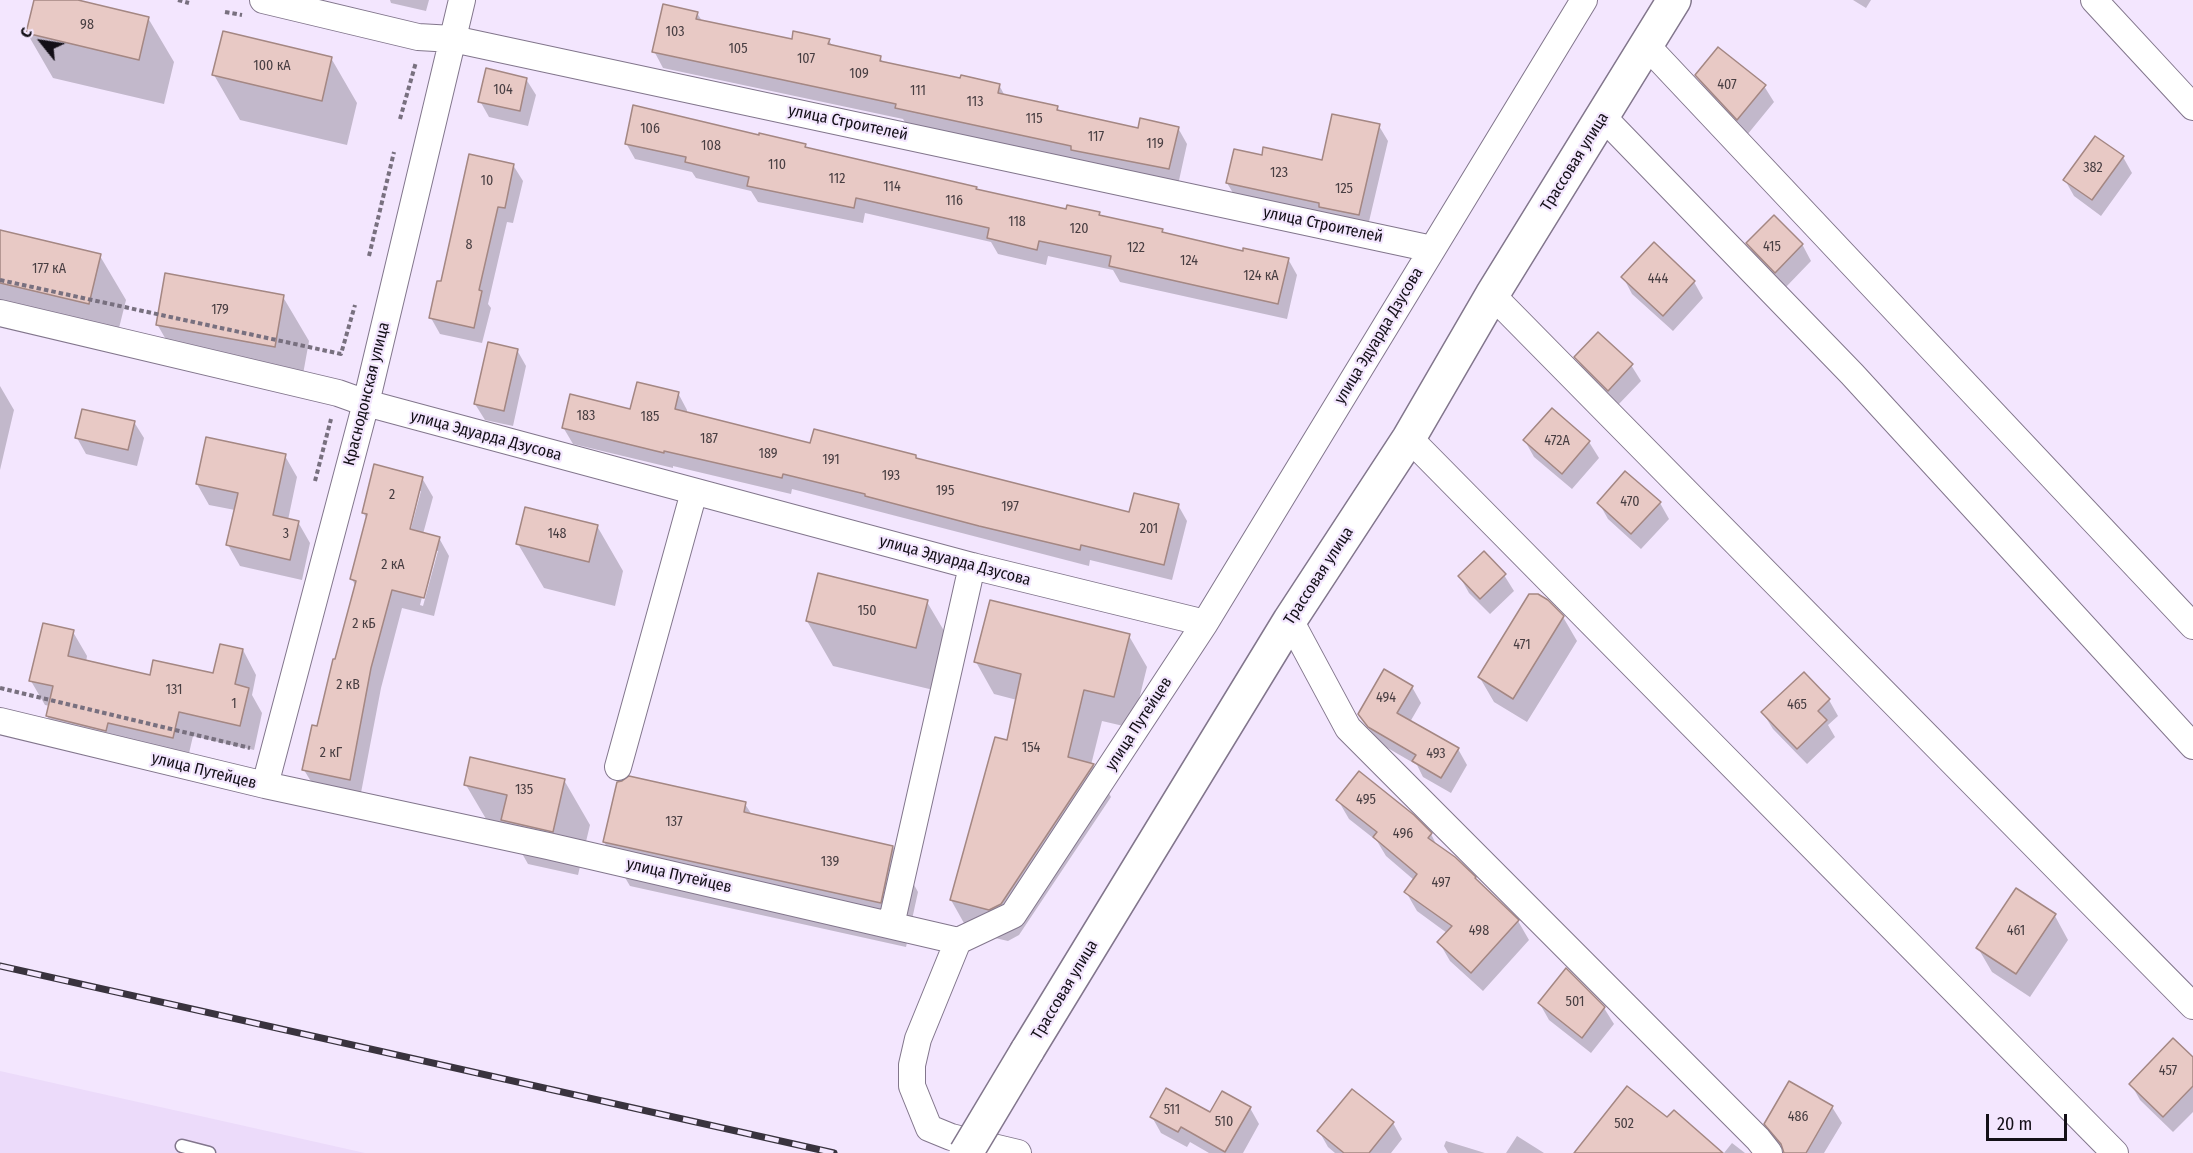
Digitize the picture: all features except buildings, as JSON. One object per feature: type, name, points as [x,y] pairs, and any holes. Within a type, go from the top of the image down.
[{"type":"street","name":"улица Строителей","points":[[263,0],[418,37],[453,39],[1432,249]]},
{"type":"street","name":"Краснодонская улица","points":[[265,785],[366,403],[462,0]]},
{"type":"street","name":"улица Эдуарда Дзусова","points":[[0,314],[338,393],[366,403],[972,566],[1205,623],[1584,0]]},
{"type":"street","name":"Трассовая улица","points":[[966,1153],[1290,620],[1409,438],[1492,295],[1674,0]]},
{"type":"street","points":[[2094,0],[2193,107]]},
{"type":"street","points":[[1647,46],[2193,626]]},
{"type":"street","points":[[1603,117],[1852,374],[2193,746]]},
{"type":"street","points":[[1492,295],[2193,1006]]},
{"type":"street","points":[[1409,438],[2115,1153]]},
{"type":"street","points":[[618,767],[694,492]]},
{"type":"street","points":[[891,925],[972,566]]},
{"type":"street","points":[[1290,620],[1348,728],[1758,1139],[1769,1153]]},
{"type":"street","name":"улица Путейцев","points":[[0,721],[265,785],[560,848],[958,941],[1013,915],[1205,623]]},
{"type":"street","points":[[958,941],[918,1039],[912,1065],[912,1086],[929,1128],[951,1137],[1018,1153]]},
{"type":"lane","points":[[182,1146],[208,1153]]},
{"type":"path","points":[[178,0],[189,3]]},
{"type":"path","points":[[400,119],[418,58]]},
{"type":"path","points":[[369,256],[394,152]]},
{"type":"path","points":[[0,280],[341,354],[356,305]]},
{"type":"path","points":[[314,485],[331,417]]},
{"type":"path","points":[[0,688],[250,748]]},
{"type":"shaded area","points":[[0,1071],[365,1153],[0,1153]]},
{"type":"railway","points":[[0,966],[834,1153]]}]
